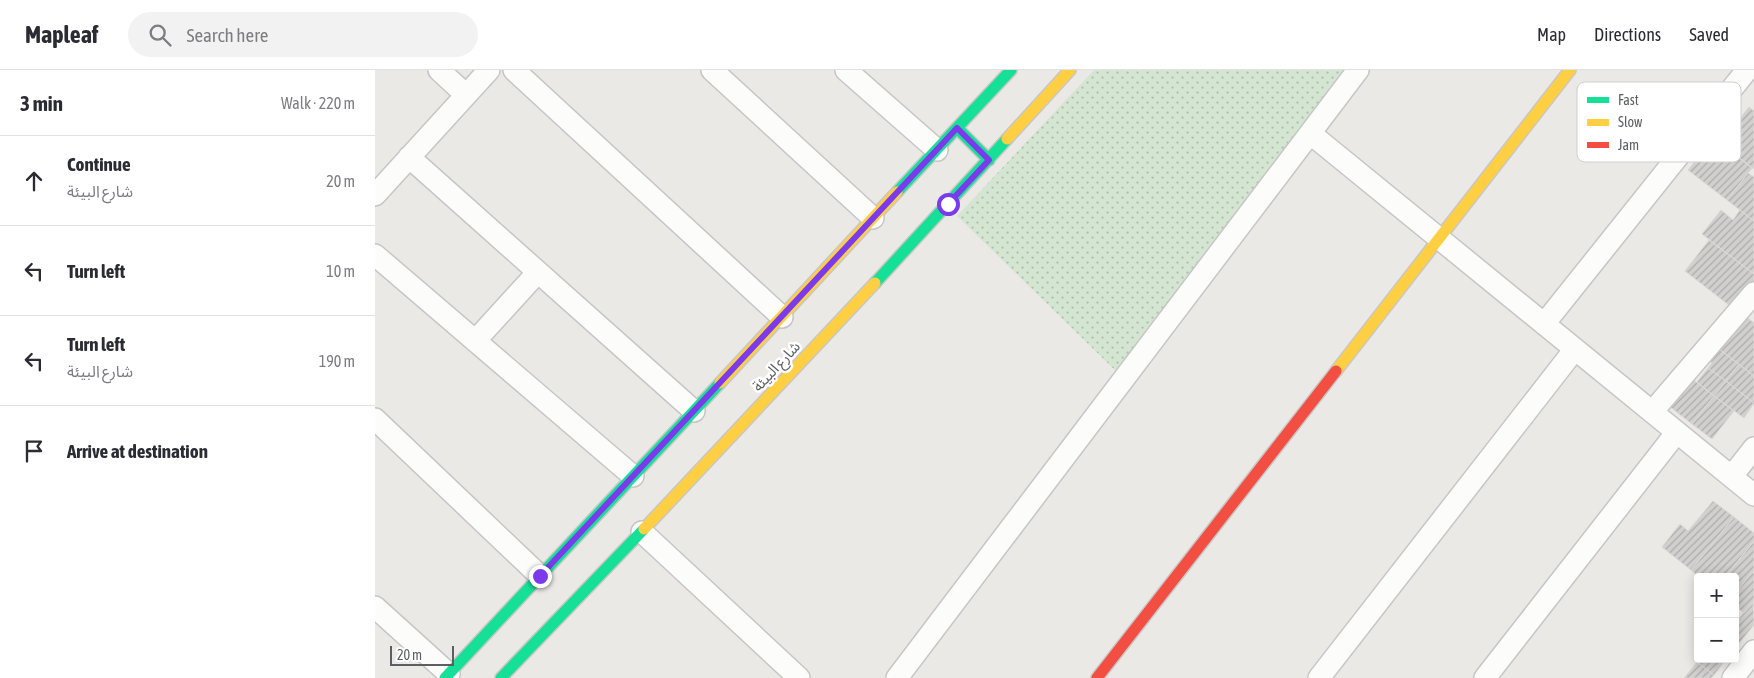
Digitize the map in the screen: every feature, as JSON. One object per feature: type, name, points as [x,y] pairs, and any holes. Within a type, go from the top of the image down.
[{"type":"street","points":[[439,70],[466,95]]},
{"type":"street","points":[[378,184],[409,158],[489,70]]},
{"type":"street","points":[[514,70],[782,316]]},
{"type":"street","points":[[846,70],[937,150]]},
{"type":"street","name":"شارع البيئة","points":[[447,676],[1011,70]]},
{"type":"street","name":"شارع البيئة","points":[[501,678],[642,532],[989,160],[1070,70]]},
{"type":"street","points":[[897,678],[1358,70]]},
{"type":"street","points":[[1097,678],[1570,70]]},
{"type":"street","points":[[1737,82],[1747,70]]},
{"type":"street","points":[[716,71],[873,218]]},
{"type":"street","points":[[957,128],[989,160]]},
{"type":"street","points":[[1311,134],[1754,495]]},
{"type":"street","points":[[409,158],[694,411]]},
{"type":"street","points":[[1544,324],[1673,162]]},
{"type":"street","points":[[375,255],[633,476]]},
{"type":"street","points":[[475,341],[538,272]]},
{"type":"street","points":[[1652,412],[1754,293]]},
{"type":"street","points":[[1319,678],[1575,348]]},
{"type":"street","points":[[375,419],[540,576]]},
{"type":"street","points":[[1485,678],[1677,432]]},
{"type":"street","points":[[1732,476],[1754,448]]},
{"type":"street","points":[[642,532],[799,678]]},
{"type":"street","points":[[375,607],[447,676]]},
{"type":"green space","points":[[1094,70],[1356,70],[1124,379],[957,216]]},
{"type":"building","points":[[1749,107],[1754,111],[1754,169],[1741,159],[1741,117]]},
{"type":"building","points":[[1741,160],[1752,168],[1727,200],[1688,170],[1694,162],[1741,162]]},
{"type":"building","points":[[1748,173],[1754,177],[1754,221],[1727,200]]},
{"type":"building","points":[[1721,210],[1733,220],[1740,210],[1754,221],[1754,274],[1702,234]]},
{"type":"building","points":[[1709,240],[1754,274],[1754,283],[1734,309],[1685,271]]},
{"type":"building","points":[[1744,315],[1754,323],[1754,376],[1715,346]]},
{"type":"building","points":[[1715,346],[1739,364],[1726,381],[1708,368],[1712,363],[1705,358]]},
{"type":"building","points":[[1739,364],[1754,376],[1754,403],[1726,381]]},
{"type":"building","points":[[1708,368],[1726,381],[1714,396],[1697,382]]},
{"type":"building","points":[[1691,378],[1714,396],[1692,424],[1669,406]]},
{"type":"building","points":[[1726,381],[1754,403],[1744,418],[1714,396]]},
{"type":"building","points":[[1714,396],[1734,411],[1712,439],[1692,424]]},
{"type":"building","points":[[1713,501],[1734,517],[1691,570],[1662,547],[1680,524],[1688,531]]},
{"type":"building","points":[[1734,517],[1754,533],[1754,541],[1728,573],[1694,573],[1691,570]]},
{"type":"building","points":[[1754,541],[1754,573],[1752,572],[1739,589],[1739,573],[1728,573]]},
{"type":"building","points":[[1752,572],[1754,573],[1754,602],[1744,613],[1739,609],[1739,589]]},
{"type":"building","points":[[1753,601],[1754,625],[1739,643],[1739,618]]},
{"type":"building","points":[[1696,663],[1714,675],[1711,678],[1684,678]]},
{"type":"building","points":[[1698,663],[1723,663],[1714,675]]},
{"type":"traffic: fast","points":[[897,192],[1011,70]]},
{"type":"traffic: fast","points":[[957,128],[989,160]]},
{"type":"traffic: fast","points":[[875,283],[1007,139]]},
{"type":"traffic: fast","points":[[445,678],[720,383]]},
{"type":"traffic: fast","points":[[501,678],[644,529]]},
{"type":"traffic: slow","points":[[1007,139],[1070,70]]},
{"type":"traffic: slow","points":[[1336,371],[1570,70]]},
{"type":"traffic: slow","points":[[720,383],[897,192]]},
{"type":"traffic: slow","points":[[644,529],[875,283]]},
{"type":"traffic: jam","points":[[1097,678],[1336,371]]},
{"type":"route","points":[[540,576],[957,128],[989,160],[948,204]]}]
